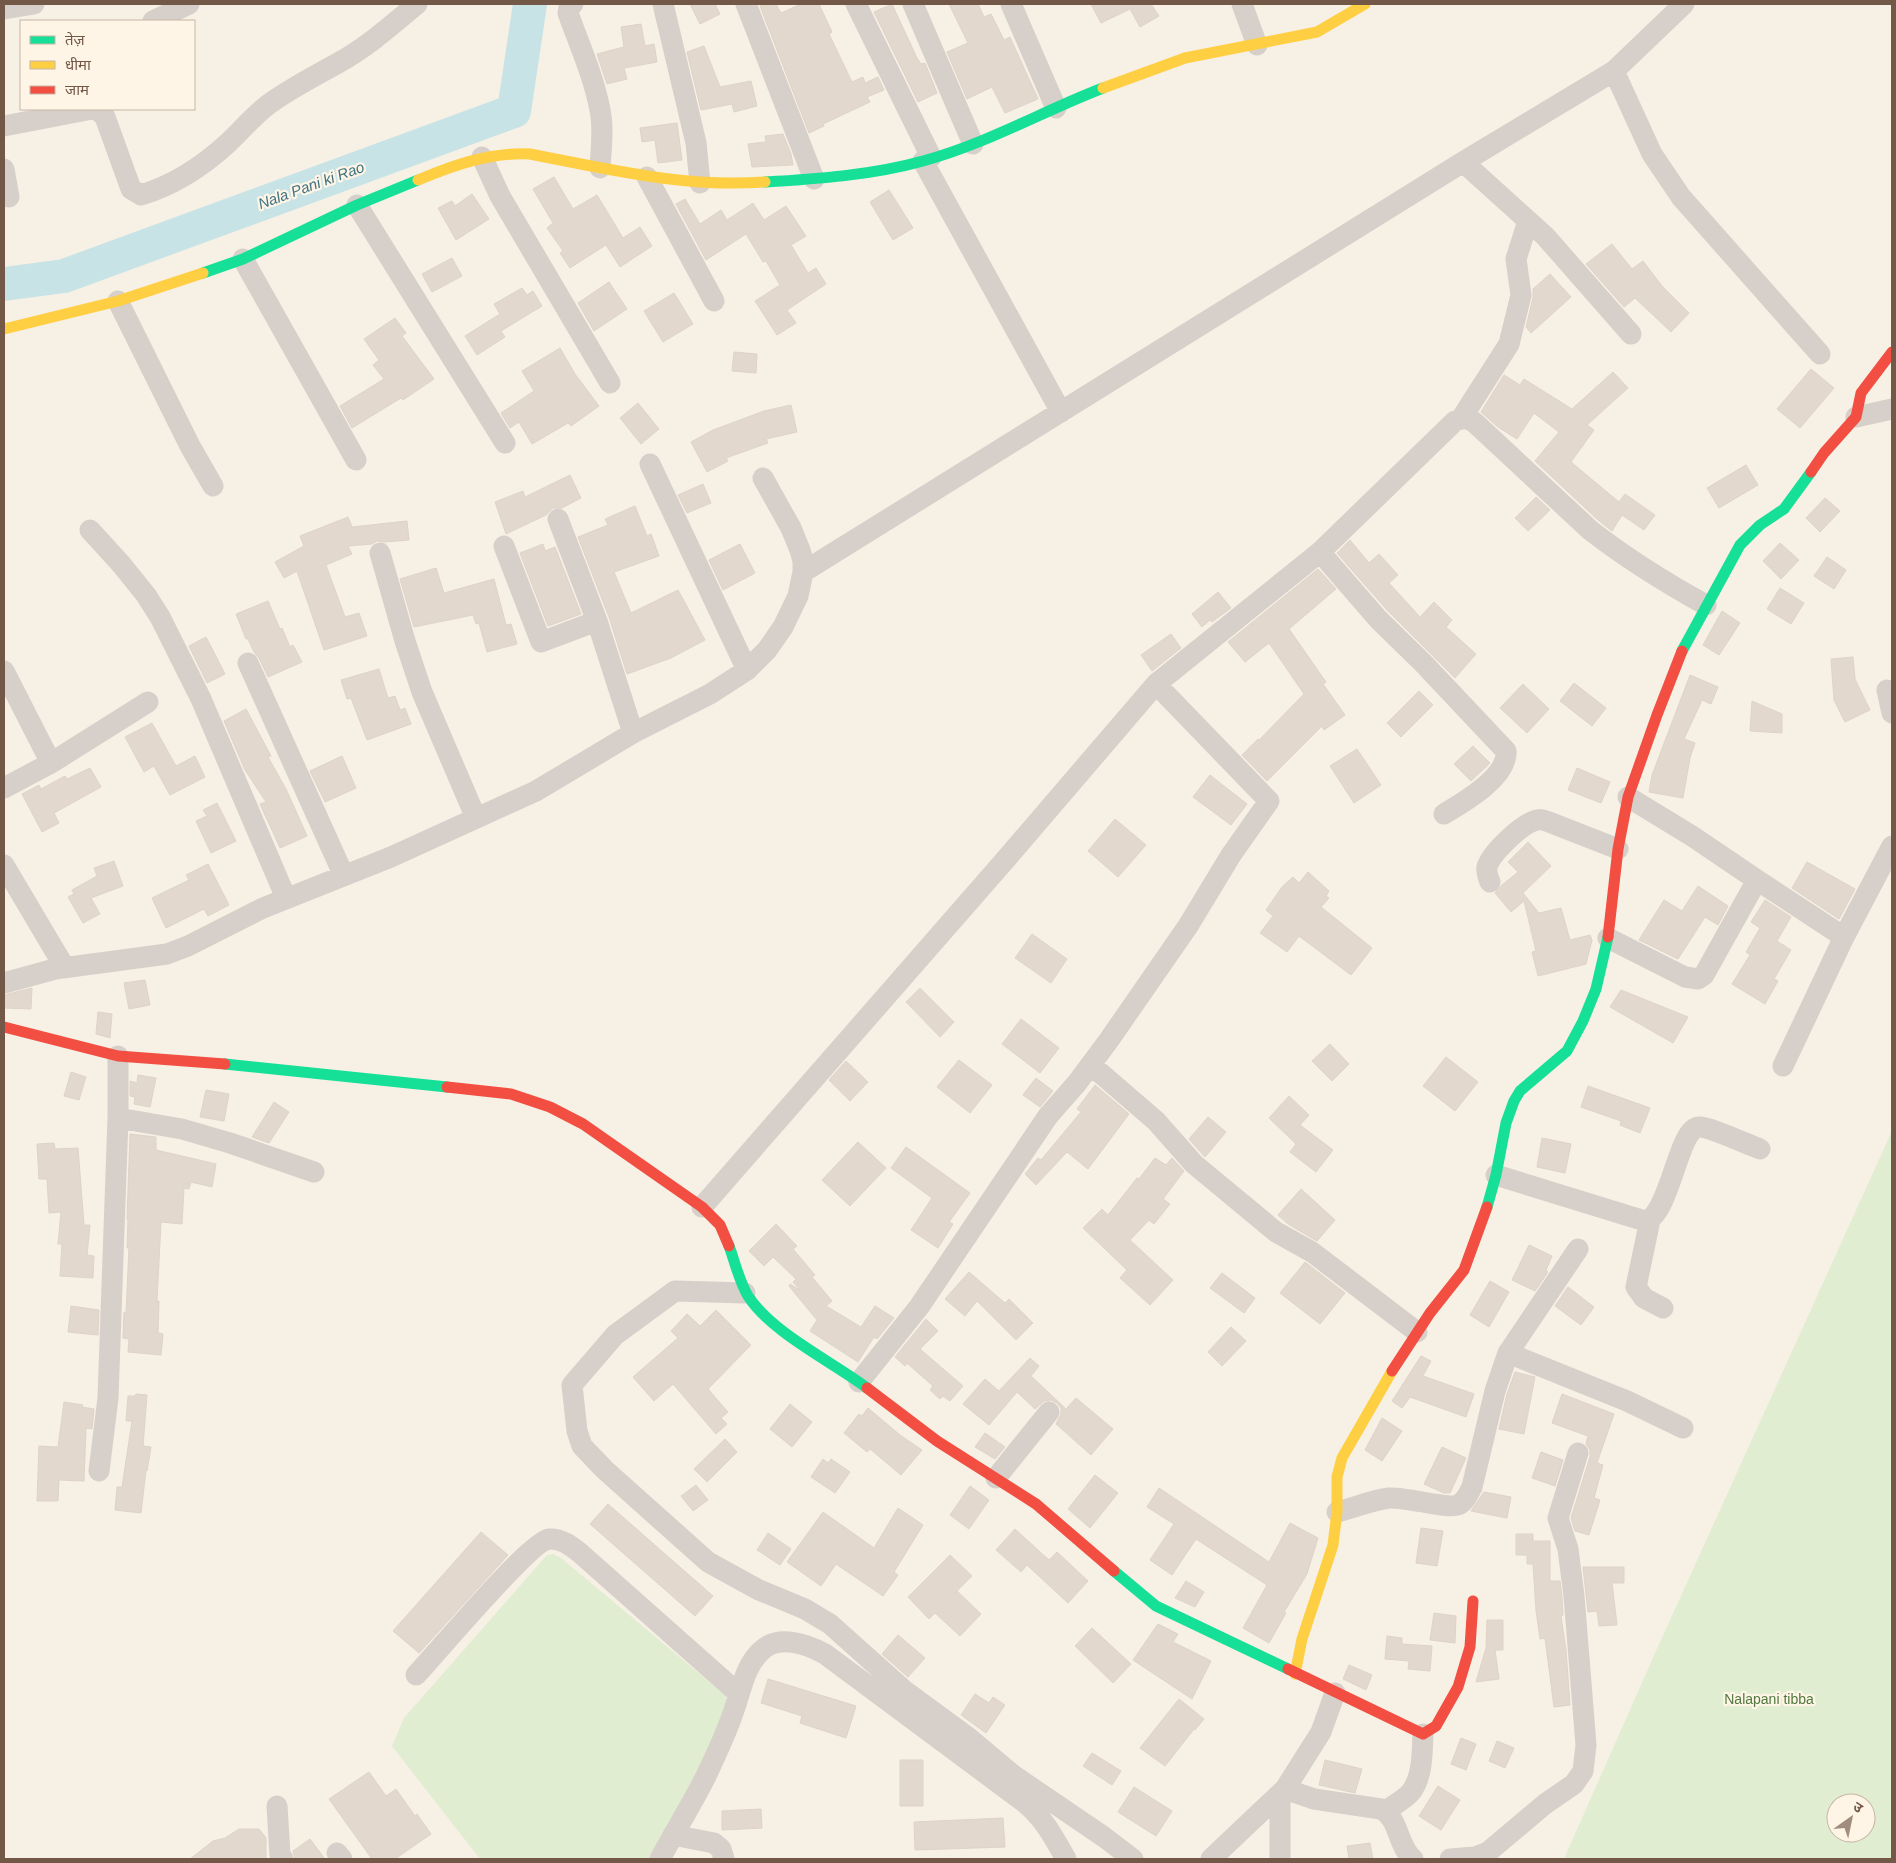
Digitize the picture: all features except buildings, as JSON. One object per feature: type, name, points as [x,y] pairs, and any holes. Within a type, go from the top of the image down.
[{"type":"street","points":[[4,10],[34,4]]},
{"type":"street","points":[[155,20],[189,4]]},
{"type":"street","points":[[96,110],[105,117],[132,189],[141,195],[161,189],[196,169],[228,143],[269,104],[376,38],[417,4]]},
{"type":"street","points":[[573,4],[569,7],[568,13],[601,111],[602,141],[600,168]]},
{"type":"street","points":[[663,4],[696,143],[700,183]]},
{"type":"street","points":[[746,4],[814,179]]},
{"type":"street","points":[[856,4],[927,159],[1061,412]]},
{"type":"street","points":[[913,4],[973,144]]},
{"type":"street","points":[[1011,4],[1056,108]]},
{"type":"street","points":[[1242,4],[1257,45]]},
{"type":"street","points":[[4,329],[118,301],[243,259],[357,205],[438,172],[482,157],[512,152],[530,154],[647,177],[700,183],[738,184],[814,179],[888,168],[927,159],[973,144],[1088,94],[1184,58],[1317,32],[1364,4]]},
{"type":"street","points":[[803,572],[1463,162],[1614,71],[1684,4]]},
{"type":"street","points":[[1614,71],[1652,154],[1681,197],[1820,354]]},
{"type":"street","points":[[4,126],[87,110]]},
{"type":"street","points":[[482,157],[500,196],[610,383]]},
{"type":"street","points":[[1463,162],[1545,236],[1631,334]]},
{"type":"street","points":[[4,169],[9,197]]},
{"type":"street","points":[[647,177],[714,301]]},
{"type":"street","points":[[357,205],[505,443]]},
{"type":"street","points":[[1461,419],[1509,344],[1521,295],[1516,259],[1528,221]]},
{"type":"street","points":[[243,259],[356,460]]},
{"type":"street","points":[[118,301],[190,446],[213,486]]},
{"type":"street","points":[[1295,1674],[1300,1645],[1334,1545],[1337,1512],[1337,1477],[1342,1458],[1378,1394],[1417,1332],[1464,1270],[1470,1257],[1496,1175],[1510,1110],[1520,1091],[1560,1058],[1573,1042],[1596,989],[1608,938],[1618,849],[1628,797],[1656,715],[1684,647],[1740,546],[1760,525],[1784,509],[1824,453],[1856,417],[1858,413],[1858,399],[1861,393],[1892,352]]},
{"type":"street","points":[[1856,417],[1892,409]]},
{"type":"street","points":[[702,1207],[994,874],[1156,684],[1320,552],[1455,421],[1469,419],[1474,422],[1578,519],[1611,546],[1671,586],[1706,605]]},
{"type":"street","points":[[650,464],[747,670]]},
{"type":"street","points":[[4,983],[65,968],[167,954],[188,946],[226,925],[286,898],[391,857],[536,791],[633,733],[710,694],[747,670],[767,650],[782,627],[798,596],[803,572],[803,560],[791,528],[763,478]]},
{"type":"street","points":[[558,519],[597,621],[633,733]]},
{"type":"street","points":[[90,530],[146,595],[160,617],[201,699],[286,898]]},
{"type":"street","points":[[504,546],[541,642],[597,621]]},
{"type":"street","points":[[1320,552],[1378,619],[1424,664],[1506,751],[1507,758],[1498,774],[1477,792],[1444,814]]},
{"type":"street","points":[[380,553],[405,641],[422,692],[476,818]]},
{"type":"street","points":[[248,663],[344,876]]},
{"type":"street","points":[[4,672],[52,763]]},
{"type":"street","points":[[858,1382],[919,1308],[1048,1116],[1077,1083],[1161,966],[1188,926],[1231,855],[1270,801],[1156,684]]},
{"type":"street","points":[[1887,690],[1892,713]]},
{"type":"street","points":[[4,788],[52,763],[148,702]]},
{"type":"street","points":[[1628,797],[1692,836],[1844,937]]},
{"type":"street","points":[[1490,882],[1486,868],[1490,861],[1520,830],[1534,821],[1542,819],[1618,849]]},
{"type":"street","points":[[1783,1066],[1844,937],[1892,846]]},
{"type":"street","points":[[4,865],[65,968]]},
{"type":"street","points":[[1608,938],[1685,977],[1698,979],[1704,975],[1757,880]]},
{"type":"street","points":[[4,1027],[118,1056],[192,1061],[511,1094],[550,1107],[583,1124],[702,1207],[716,1220],[723,1231],[745,1293],[762,1313],[790,1336],[858,1382],[947,1448],[996,1478],[1047,1513],[1139,1594],[1156,1606],[1423,1734]]},
{"type":"street","points":[[99,1471],[108,1398],[118,1118],[118,1056]]},
{"type":"street","points":[[1091,1064],[1156,1121],[1194,1164],[1276,1232],[1312,1252],[1417,1332]]},
{"type":"street","points":[[118,1118],[211,1137],[314,1172]]},
{"type":"street","points":[[1663,1308],[1644,1298],[1636,1287],[1650,1220],[1656,1214],[1668,1189],[1687,1137],[1692,1129],[1698,1127],[1760,1149]]},
{"type":"street","points":[[1496,1175],[1640,1220],[1650,1220]]},
{"type":"street","points":[[1337,1512],[1389,1498],[1411,1499],[1451,1506],[1460,1504],[1468,1496],[1472,1487],[1495,1391],[1508,1353],[1578,1249]]},
{"type":"street","points":[[745,1293],[675,1291],[615,1335],[572,1385],[577,1431],[582,1446],[605,1470],[708,1562],[759,1590],[805,1609],[830,1624],[905,1691],[968,1738],[1013,1775],[1133,1859]]},
{"type":"street","points":[[1508,1353],[1627,1401],[1683,1428]]},
{"type":"street","points":[[996,1478],[1049,1412]]},
{"type":"street","points":[[1450,1859],[1474,1857],[1488,1852],[1545,1804],[1574,1784],[1583,1772],[1586,1745],[1574,1596],[1568,1549],[1558,1518],[1578,1453]]},
{"type":"street","points":[[416,1675],[515,1565],[541,1542],[548,1539],[566,1543],[580,1553],[739,1694]]},
{"type":"street","points":[[1423,1734],[1436,1726],[1458,1687],[1470,1647],[1473,1601]]},
{"type":"street","points":[[660,1859],[706,1776],[734,1712],[752,1661],[762,1650],[771,1645],[794,1642],[815,1649],[1024,1802],[1045,1822],[1066,1859]]},
{"type":"street","points":[[1211,1859],[1282,1792],[1321,1732],[1335,1693]]},
{"type":"street","points":[[1386,1812],[1410,1793],[1417,1781],[1423,1734]]},
{"type":"street","points":[[1282,1792],[1314,1799],[1375,1807],[1386,1812],[1392,1820],[1405,1853],[1413,1859]]},
{"type":"street","points":[[1280,1859],[1282,1792]]},
{"type":"street","points":[[277,1806],[280,1855],[283,1859]]},
{"type":"street","points":[[673,1835],[714,1843],[719,1846],[724,1859]]},
{"type":"green space","name":"Nalapani tibba","points":[[1892,1131],[1892,1859],[1564,1859],[1656,1651]]},
{"type":"green space","points":[[553,1554],[561,1558],[725,1695],[729,1704],[727,1714],[651,1859],[480,1859],[392,1746],[404,1718],[547,1555]]},
{"type":"waterway","name":"Nala Pani ki Rao","points":[[4,284],[64,276],[514,111],[530,4]]},
{"type":"traffic: fast","points":[[765,182],[865,173],[923,161],[969,146],[1103,88]]},
{"type":"traffic: fast","points":[[203,273],[243,259],[357,205],[418,180]]},
{"type":"traffic: fast","points":[[1682,651],[1740,545],[1760,525],[1784,509],[1811,472]]},
{"type":"traffic: fast","points":[[1487,1207],[1496,1175],[1506,1123],[1514,1101],[1520,1091],[1567,1051],[1583,1021],[1596,989],[1608,937]]},
{"type":"traffic: fast","points":[[225,1064],[447,1087]]},
{"type":"traffic: fast","points":[[729,1246],[745,1290],[759,1309],[772,1322],[803,1346],[867,1388]]},
{"type":"traffic: fast","points":[[1114,1571],[1156,1606],[1288,1669]]},
{"type":"traffic: slow","points":[[1103,88],[1185,58],[1317,32],[1365,4]]},
{"type":"traffic: slow","points":[[418,180],[445,169],[486,157],[530,154],[676,180],[735,183],[765,182]]},
{"type":"traffic: slow","points":[[4,329],[118,301],[203,273]]},
{"type":"traffic: slow","points":[[1295,1674],[1302,1639],[1333,1545],[1337,1512],[1337,1477],[1342,1458],[1392,1371]]},
{"type":"traffic: jam","points":[[1811,472],[1824,453],[1856,417],[1861,393],[1892,352]]},
{"type":"traffic: jam","points":[[1608,937],[1618,849],[1628,797],[1682,651]]},
{"type":"traffic: jam","points":[[4,1027],[118,1056],[225,1064]]},
{"type":"traffic: jam","points":[[447,1087],[511,1094],[550,1107],[583,1124],[702,1207],[720,1225],[729,1246]]},
{"type":"traffic: jam","points":[[1392,1371],[1430,1313],[1464,1270],[1487,1207]]},
{"type":"traffic: jam","points":[[867,1388],[937,1441],[1036,1504],[1114,1571]]},
{"type":"traffic: jam","points":[[1288,1669],[1423,1734],[1436,1726],[1458,1687],[1470,1647],[1473,1601]]}]
